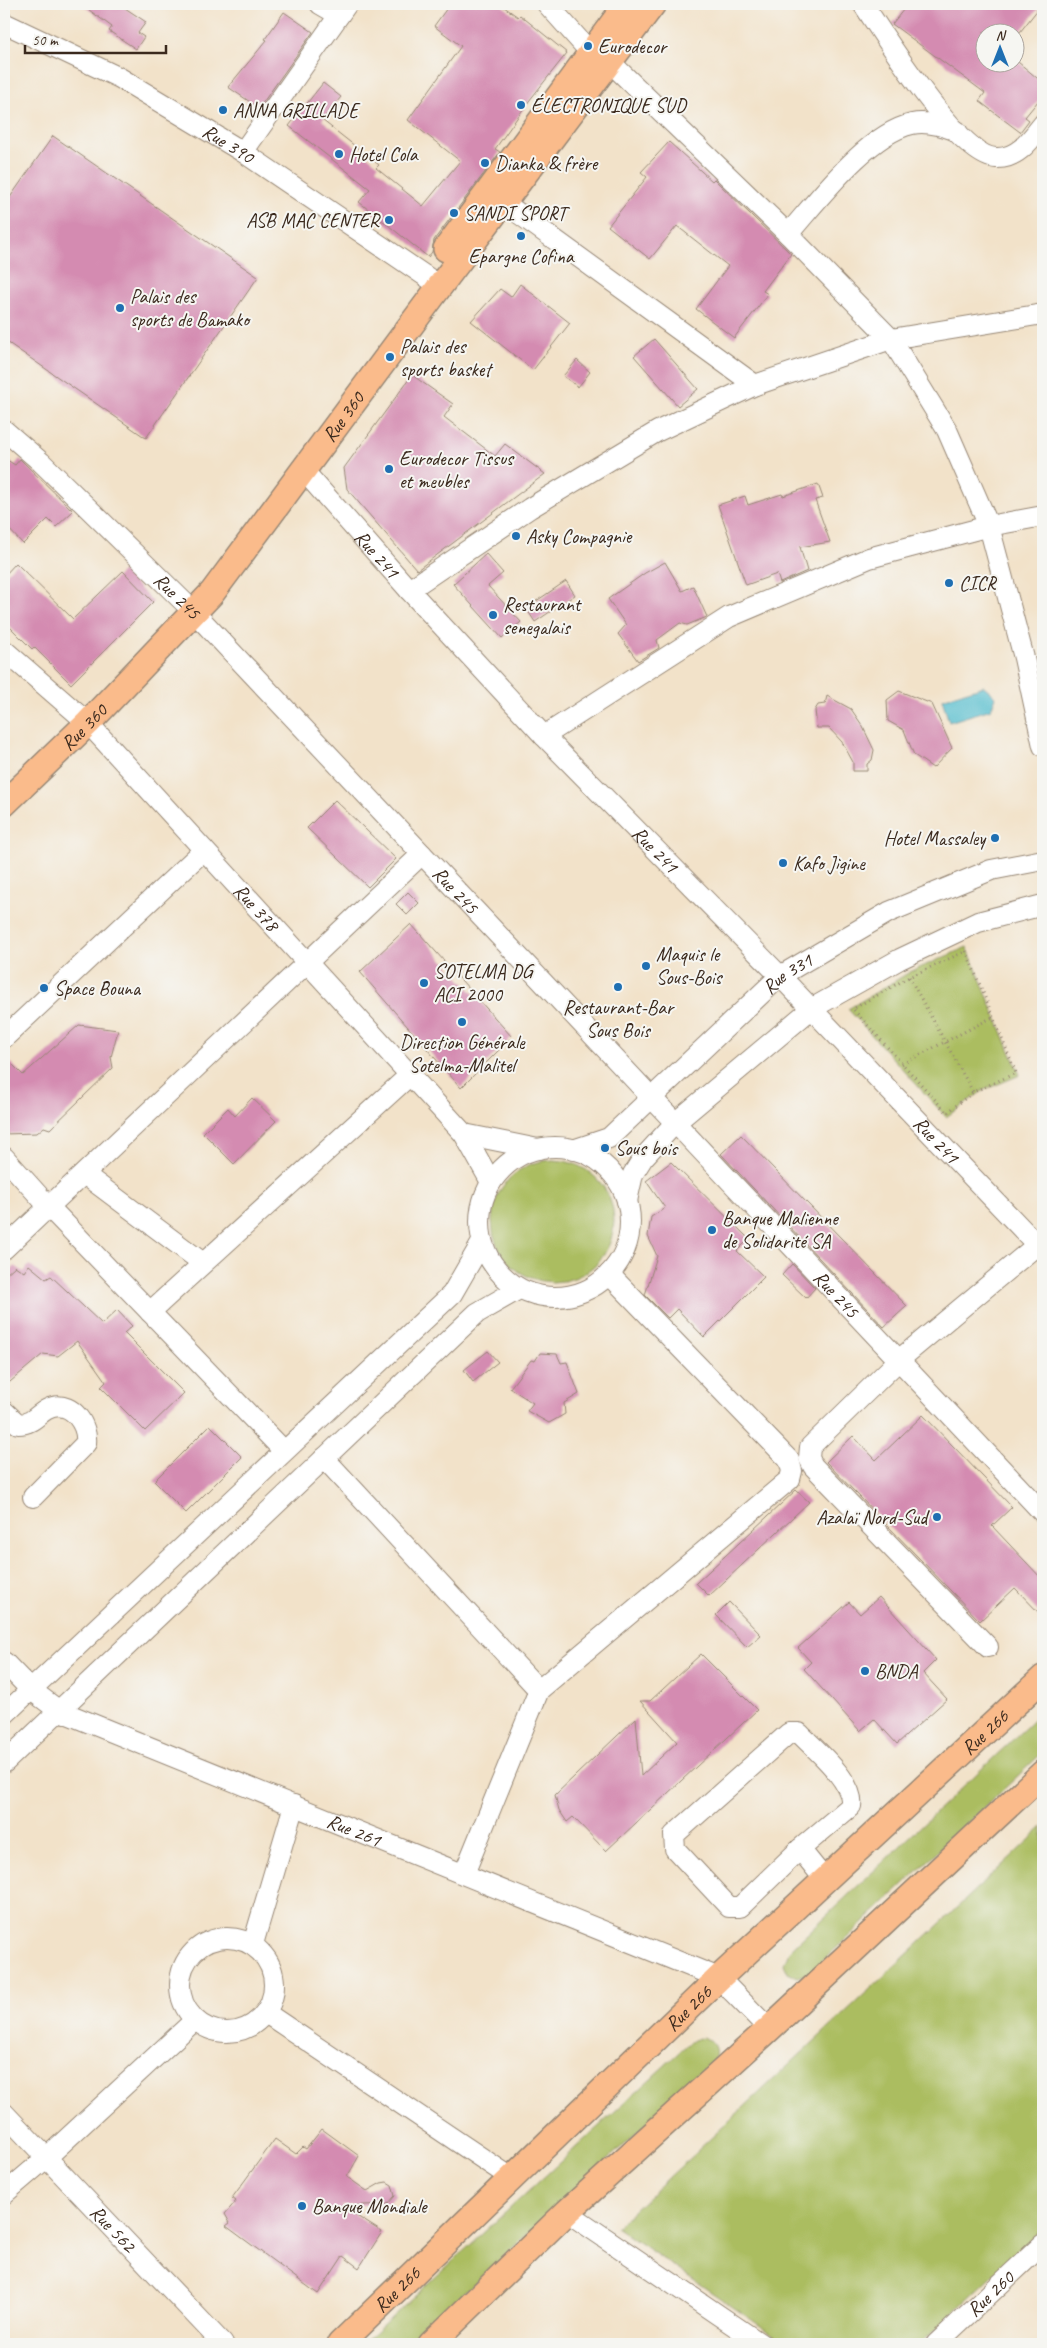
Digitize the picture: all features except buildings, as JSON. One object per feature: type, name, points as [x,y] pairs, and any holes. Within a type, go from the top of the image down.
[{"type":"main road","points":[[187,606],[198,584],[433,282],[600,58],[627,4]]},
{"type":"main road","name":"Rue 360","points":[[4,804],[81,718],[187,606],[212,593],[303,470],[433,282],[503,202],[600,58],[653,4]]},
{"type":"main road","points":[[4,781],[81,718]]},
{"type":"main road","name":"Rue 266","points":[[340,2344],[719,1978],[1043,1678]]},
{"type":"main road","points":[[431,2344],[567,2212],[769,2029],[1043,1773]]},
{"type":"street","points":[[243,152],[343,10],[320,4]]},
{"type":"street","points":[[548,4],[600,58],[788,234],[891,339],[947,430],[989,526],[1024,658],[1043,746]]},
{"type":"street","points":[[863,4],[923,94],[981,154],[996,158],[1023,150],[1043,124]]},
{"type":"street","name":"Rue 390","points":[[4,23],[120,78],[243,152],[433,282]]},
{"type":"street","points":[[788,234],[825,192],[877,139],[913,124],[942,125],[957,131]]},
{"type":"street","points":[[503,202],[755,385]]},
{"type":"street","points":[[409,590],[530,508],[658,431],[755,385],[891,339],[1043,314]]},
{"type":"street","name":"Rue 245","points":[[4,430],[41,462],[187,606],[900,1359],[1043,1513]]},
{"type":"street","name":"Rue 241","points":[[303,470],[409,590],[544,736],[1041,1245]]},
{"type":"street","points":[[544,736],[728,617],[868,558],[989,526],[1043,516]]},
{"type":"street","name":"Rue 378","points":[[4,650],[81,718],[308,963],[464,1134],[491,1182]]},
{"type":"street","points":[[4,1038],[204,850]]},
{"type":"street","points":[[4,1249],[422,854]]},
{"type":"street","name":"Rue 331","points":[[573,1150],[609,1138],[650,1097],[780,976],[889,912],[991,870],[1043,860]]},
{"type":"street","name":"Rue 331","points":[[627,1201],[633,1174],[643,1158],[675,1123],[811,1010],[900,959],[978,922],[1043,905]]},
{"type":"street","points":[[150,1312],[410,1075]]},
{"type":"street","points":[[464,1134],[538,1149],[573,1150],[591,1157],[607,1168],[619,1183],[627,1201],[630,1221],[628,1240],[621,1259],[609,1274],[590,1289],[566,1296],[542,1296],[519,1288],[503,1277],[490,1261],[482,1242],[479,1222],[482,1201],[491,1182],[504,1167],[520,1156],[538,1149]]},
{"type":"street","points":[[4,1157],[49,1207],[284,1451]]},
{"type":"street","points":[[84,1174],[203,1264]]},
{"type":"street","points":[[4,1715],[452,1294],[482,1242]]},
{"type":"street","points":[[988,1646],[813,1466],[809,1458],[810,1447],[900,1359],[1041,1245]]},
{"type":"street","points":[[464,1874],[539,1690],[790,1479],[792,1472],[789,1460],[609,1274]]},
{"type":"street","points":[[4,1763],[477,1313],[519,1288]]},
{"type":"street","points":[[4,1411],[18,1424],[28,1424],[53,1407],[63,1407],[82,1420],[87,1432],[86,1443],[33,1498]]},
{"type":"street","points":[[324,1458],[539,1690]]},
{"type":"street","name":"Rue 261","points":[[4,1662],[30,1689],[58,1710],[719,1978]]},
{"type":"street","points":[[788,1733],[799,1733],[826,1759],[851,1791],[852,1798],[851,1806],[800,1849],[740,1907],[729,1907],[675,1850],[673,1839],[674,1835],[788,1733]]},
{"type":"street","points":[[253,1944],[294,1805]]},
{"type":"street","points":[[800,1849],[825,1880]]},
{"type":"street","points":[[215,1938],[237,1938],[253,1944],[268,1958],[274,1974],[276,1986],[272,2002],[266,2013],[253,2025],[237,2032],[209,2029],[195,2020],[188,2012],[180,1988],[181,1972],[188,1957],[200,1945],[215,1938]]},
{"type":"street","points":[[719,1978],[769,2029]]},
{"type":"street","points":[[266,2013],[513,2179]]},
{"type":"street","points":[[4,2194],[46,2159],[195,2020]]},
{"type":"street","name":"Rue 562","points":[[4,2113],[223,2344]]},
{"type":"street","points":[[567,2212],[761,2344]]},
{"type":"street","name":"Rue 260","points":[[936,2344],[1043,2244]]},
{"type":"path","points":[[966,951],[1016,1073],[973,1092],[947,1114],[853,1010],[909,977],[966,951]]},
{"type":"path","points":[[909,977],[973,1092]]},
{"type":"path","points":[[902,1064],[993,1017]]},
{"type":"green space","points":[[967,947],[1020,1075],[984,1090],[946,1117],[848,1009],[910,972]]},
{"type":"green space","points":[[553,1160],[577,1164],[596,1178],[610,1197],[614,1221],[610,1245],[596,1264],[577,1278],[553,1282],[529,1278],[510,1264],[496,1245],[492,1221],[496,1197],[510,1178],[529,1164]]},
{"type":"green space","points":[[1043,1711],[1043,1752],[810,1973],[797,1977],[788,1973],[784,1964],[789,1951]]},
{"type":"green space","points":[[1043,1827],[1043,2228],[920,2344],[787,2344],[616,2227]]},
{"type":"green space","points":[[703,2037],[713,2044],[716,2054],[713,2062],[409,2344],[363,2344],[689,2043]]},
{"type":"water","points":[[984,686],[996,697],[991,709],[949,722],[942,699]]},
{"type":"place","name":"Eurodecor","points":[[588,46]]},
{"type":"place","name":"ÉLECTRONIQUE SUD","points":[[521,105]]},
{"type":"place","name":"ANNA GRILLADE","points":[[223,110]]},
{"type":"place","name":"Hotel Cola","points":[[339,154]]},
{"type":"place","name":"Dianka & frère","points":[[485,163]]},
{"type":"place","name":"SANDI SPORT","points":[[454,213]]},
{"type":"place","name":"ASB MAC CENTER","points":[[389,220]]},
{"type":"place","name":"Epargne Cofina","points":[[521,236]]},
{"type":"place","name":"Palais des sports de Bamako","points":[[120,308]]},
{"type":"place","name":"Palais des sports basket","points":[[390,357]]},
{"type":"place","name":"Eurodecor Tissus et meubles","points":[[389,469]]},
{"type":"place","name":"Asky Compagnie","points":[[516,536]]},
{"type":"place","name":"CICR","points":[[949,583]]},
{"type":"place","name":"Restaurant senegalais","points":[[493,615]]},
{"type":"place","name":"Hotel Massaley","points":[[995,838]]},
{"type":"place","name":"Kafo Jigine","points":[[783,863]]},
{"type":"place","name":"Maquis le Sous-Bois","points":[[646,966]]},
{"type":"place","name":"SOTELMA DG ACI 2000","points":[[424,983]]},
{"type":"place","name":"Restaurant-Bar Sous Bois","points":[[618,987]]},
{"type":"place","name":"Space Bouna","points":[[44,988]]},
{"type":"place","name":"Direction Générale Sotelma-Malitel","points":[[462,1022]]},
{"type":"place","name":"Sous bois","points":[[605,1148]]},
{"type":"place","name":"Banque Malienne de Solidarité SA","points":[[712,1230]]},
{"type":"place","name":"Azalaï Nord-Sud","points":[[937,1517]]},
{"type":"place","name":"BNDA","points":[[865,1671]]},
{"type":"place","name":"Banque Mondiale","points":[[302,2206]]}]
